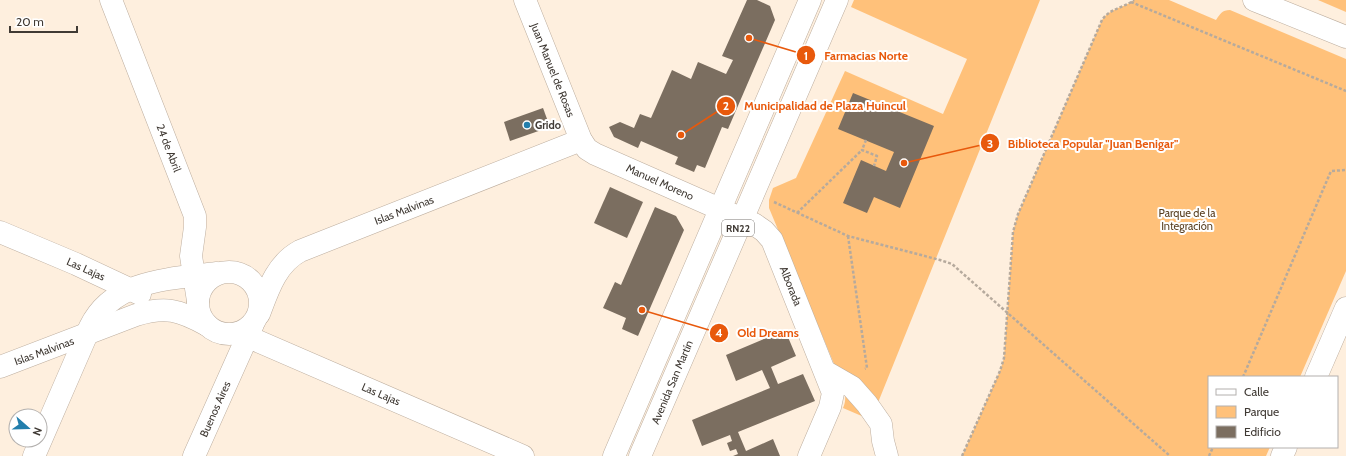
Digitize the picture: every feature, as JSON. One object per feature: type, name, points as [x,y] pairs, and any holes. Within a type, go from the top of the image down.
[{"type":"main road","name":"24 de Abril","points":[[111,0],[195,216],[196,227],[191,251],[198,301]]},
{"type":"main road","name":"Juan Manuel de Rosas","points":[[525,0],[581,140]]},
{"type":"main road","name":"Avenida San Martín","points":[[640,456],[837,0]]},
{"type":"main road","points":[[1254,0],[1346,38]]},
{"type":"main road","name":"RN22","points":[[614,456],[720,209],[804,2]]},
{"type":"main road","name":"Islas Malvinas","points":[[0,367],[144,312],[162,309],[171,310],[238,327],[284,263],[294,254],[581,140]]},
{"type":"main road","name":"Manuel Moreno","points":[[581,140],[587,148],[595,154],[742,219]]},
{"type":"main road","name":"Alborada","points":[[742,219],[760,227],[775,245],[833,393],[832,402],[809,456]]},
{"type":"main road","name":"Las Lajas","points":[[0,232],[76,264],[171,310]]},
{"type":"main road","points":[[234,271],[243,274],[257,287],[261,305],[238,327],[201,318],[198,310],[200,292],[209,278],[217,273],[234,271]]},
{"type":"main road","name":"Islas Malvinas","points":[[87,334],[103,307],[116,296],[130,289],[154,282],[217,273]]},
{"type":"main road","points":[[1316,376],[1345,313]]},
{"type":"main road","name":"Buenos Aires","points":[[194,456],[235,363],[238,327]]},
{"type":"main road","name":"Las Lajas","points":[[238,327],[523,456]]},
{"type":"main road","points":[[34,456],[87,334]]},
{"type":"main road","points":[[826,372],[852,387],[867,404],[881,424],[887,456]]},
{"type":"path","points":[[962,456],[1002,365],[1005,351],[1013,232],[1018,214],[1102,20],[1105,15],[1134,0]]},
{"type":"path","points":[[1131,2],[1346,91]]},
{"type":"path","points":[[797,213],[862,150],[866,140]]},
{"type":"path","points":[[862,150],[877,156],[874,166]]},
{"type":"path","points":[[1243,376],[1332,171],[1346,170]]},
{"type":"path","points":[[772,201],[848,236],[948,263],[1170,456]]},
{"type":"path","points":[[848,236],[867,368],[862,372]]},
{"type":"green space","points":[[854,0],[1040,0],[871,420],[843,408],[845,396],[842,383],[769,208],[769,200],[773,188],[796,178],[845,71],[943,114],[967,59],[851,7]]},
{"type":"green space","name":"Parque de la Integración","points":[[1134,0],[1169,0],[1216,20],[1220,14],[1230,10],[1346,59],[1346,271],[1300,376],[1208,376],[1208,448],[1270,448],[1266,456],[962,456],[1000,371],[1004,358],[1013,232],[1018,214],[1102,20],[1109,13]]},
{"type":"green space","points":[[1318,0],[1346,0],[1346,12]]},
{"type":"building","points":[[747,0],[757,0],[770,6],[775,20],[728,129],[722,127],[705,168],[697,165],[694,172],[675,164],[678,157],[641,141],[638,148],[614,137],[609,127],[620,122],[634,128],[640,114],[651,118],[672,70],[691,79],[698,62],[726,74],[733,60],[722,56]]},
{"type":"building","points":[[853,93],[934,126],[900,208],[874,197],[867,213],[843,203],[861,160],[886,171],[894,152],[838,129]]},
{"type":"building","name":"Grido","points":[[543,108],[550,127],[510,141],[504,122]]},
{"type":"building","points":[[610,187],[643,202],[627,238],[594,223]]},
{"type":"building","points":[[655,207],[676,216],[684,230],[638,336],[622,329],[626,318],[603,308],[615,282],[621,285]]},
{"type":"building","points":[[785,330],[796,356],[771,367],[778,384],[803,374],[815,401],[738,432],[746,451],[773,439],[780,456],[733,456],[738,454],[736,449],[730,451],[727,443],[732,441],[730,435],[702,446],[692,420],[770,388],[762,370],[736,381],[726,355]]},
{"type":"place","name":"Farmacias Norte","points":[[749,38]]},
{"type":"place","name":"Grido","points":[[527,125]]},
{"type":"place","name":"Municipalidad de Plaza Huincul","points":[[681,135]]},
{"type":"place","name":"Biblioteca Popular \"Juan Benigar\"","points":[[904,163]]},
{"type":"place","name":"Old Dreams","points":[[642,310]]}]
